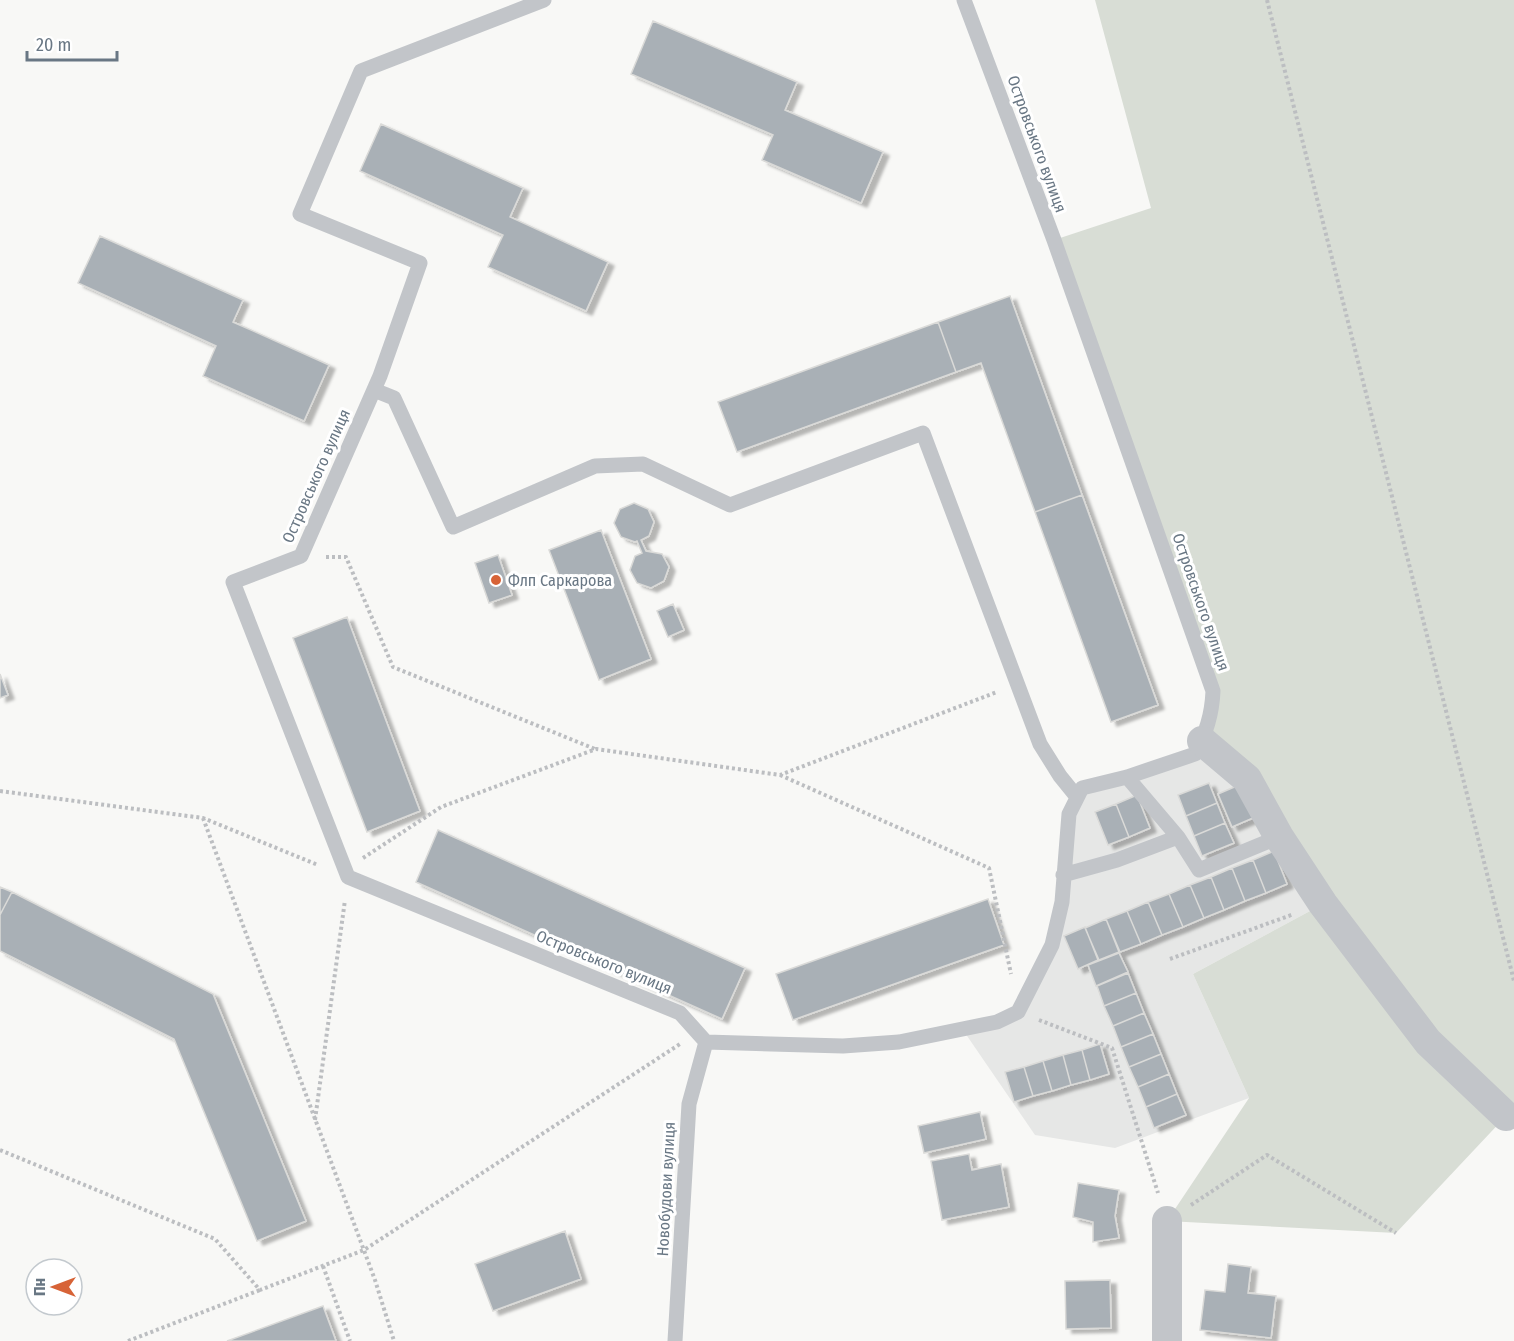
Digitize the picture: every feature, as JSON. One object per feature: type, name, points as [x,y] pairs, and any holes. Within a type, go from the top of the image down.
[{"type":"street","points":[[1202,741],[1247,778],[1279,837],[1323,904],[1428,1042],[1506,1116]]},
{"type":"street","points":[[1167,1221],[1167,1341]]},
{"type":"lane","name":"Островського вулиця","points":[[544,0],[361,71],[300,214],[420,263],[374,390],[301,556],[233,582],[346,873],[680,1013],[702,1037]]},
{"type":"lane","name":"Островського вулиця","points":[[964,0],[1054,240],[1213,691],[1212,714],[1202,741]]},
{"type":"lane","points":[[374,390],[394,398],[453,527],[595,466],[643,464],[730,506],[923,433],[1040,744],[1060,776],[1077,797]]},
{"type":"lane","points":[[702,1037],[843,1046],[899,1042],[986,1025],[1018,1012],[1052,945],[1062,902],[1069,814],[1082,788],[1127,777],[1195,754],[1202,741]]},
{"type":"lane","points":[[1127,777],[1178,837],[1199,870],[1279,837]]},
{"type":"lane","points":[[1063,875],[1117,860],[1178,837]]},
{"type":"lane","name":"Новобудови вулиця","points":[[675,1341],[688,1104],[702,1037]]},
{"type":"path","points":[[1266,0],[1514,981]]},
{"type":"path","points":[[301,556],[346,557],[393,668],[596,749],[780,775],[989,868],[1018,1012],[1112,1048],[1167,1221],[1267,1155],[1396,1233]]},
{"type":"path","points":[[780,775],[1017,685]]},
{"type":"path","points":[[315,1120],[346,873],[441,807],[596,749]]},
{"type":"path","points":[[0,791],[203,818],[346,873]]},
{"type":"path","points":[[203,818],[375,1280],[394,1341]]},
{"type":"path","points":[[1170,959],[1323,904]]},
{"type":"path","points":[[128,1341],[364,1250],[702,1037]]},
{"type":"path","points":[[0,1150],[215,1239],[260,1290]]},
{"type":"path","points":[[323,1266],[350,1341]]},
{"type":"shaded area","points":[[1095,0],[1514,0],[1514,1129],[1506,1116],[1396,1233],[1167,1221],[1249,1098],[1193,974],[1323,904],[1202,741],[1213,691],[1054,240],[1151,208]]},
{"type":"shaded area","points":[[1202,741],[1323,904],[1193,974],[1249,1098],[1115,1148],[1035,1135],[963,1030],[1018,1012],[1052,945],[1063,875],[1082,788],[1194,754]]},
{"type":"building","points":[[653,21],[797,82],[785,110],[883,152],[861,203],[762,160],[773,135],[631,74]]},
{"type":"building","points":[[381,124],[523,188],[510,217],[608,262],[586,311],[488,267],[503,235],[360,171]]},
{"type":"building","points":[[100,236],[243,300],[233,322],[329,365],[304,421],[203,376],[216,346],[78,283]]},
{"type":"building","points":[[1010,296],[1082,495],[1035,512],[981,363],[956,372],[938,322]]},
{"type":"building","points":[[938,322],[956,372],[737,452],[718,402]]},
{"type":"building","points":[[1082,495],[1158,705],[1111,722],[1035,512]]},
{"type":"building","points":[[634,503],[648,509],[654,522],[649,536],[641,540],[646,551],[662,554],[669,567],[664,581],[651,588],[637,583],[630,570],[635,556],[642,553],[637,541],[621,537],[614,523],[620,509]]},
{"type":"building","points":[[601,530],[651,659],[599,680],[549,550]]},
{"type":"building","points":[[498,555],[512,595],[489,603],[475,563]]},
{"type":"building","points":[[673,604],[684,630],[668,637],[657,611]]},
{"type":"building","points":[[347,617],[420,811],[367,832],[293,638]]},
{"type":"building","points":[[0,674],[8,695],[0,698]]},
{"type":"building","points":[[1209,783],[1217,803],[1186,816],[1178,795]]},
{"type":"building","points":[[1239,785],[1253,818],[1232,827],[1218,794]]},
{"type":"building","points":[[1137,795],[1150,828],[1129,837],[1116,804]]},
{"type":"building","points":[[1217,803],[1225,823],[1194,836],[1186,816]]},
{"type":"building","points":[[1116,804],[1129,837],[1108,845],[1095,812]]},
{"type":"building","points":[[1225,823],[1234,843],[1202,856],[1194,836]]},
{"type":"building","points":[[438,830],[745,968],[722,1019],[416,882]]},
{"type":"building","points":[[1274,851],[1287,884],[1266,893],[1253,860]]},
{"type":"building","points":[[1253,860],[1266,893],[1245,901],[1232,868]]},
{"type":"building","points":[[1232,868],[1245,901],[1224,910],[1211,877]]},
{"type":"building","points":[[1211,877],[1224,910],[1204,918],[1190,885]]},
{"type":"building","points":[[1190,885],[1204,918],[1183,927],[1169,894]]},
{"type":"building","points":[[0,887],[12,892],[0,915]]},
{"type":"building","points":[[12,892],[213,994],[306,1221],[257,1241],[174,1039],[0,951],[0,915]]},
{"type":"building","points":[[1169,894],[1183,927],[1162,935],[1148,902]]},
{"type":"building","points":[[988,899],[1004,945],[793,1020],[776,974]]},
{"type":"building","points":[[1148,902],[1162,935],[1141,944],[1127,911]]},
{"type":"building","points":[[1127,911],[1141,944],[1120,952],[1106,919]]},
{"type":"building","points":[[1106,919],[1119,952],[1099,960],[1085,928]]},
{"type":"building","points":[[1085,927],[1098,960],[1078,969],[1064,936]]},
{"type":"building","points":[[1119,953],[1128,972],[1096,986],[1088,965]]},
{"type":"building","points":[[1128,973],[1136,993],[1104,1006],[1097,986]]},
{"type":"building","points":[[1136,993],[1144,1013],[1113,1026],[1104,1006]]},
{"type":"building","points":[[1144,1013],[1153,1034],[1121,1047],[1113,1026]]},
{"type":"building","points":[[1153,1034],[1161,1054],[1129,1067],[1121,1047]]},
{"type":"building","points":[[1100,1044],[1109,1074],[1090,1080],[1082,1050]]},
{"type":"building","points":[[1082,1050],[1090,1080],[1071,1085],[1063,1055]]},
{"type":"building","points":[[1161,1054],[1169,1074],[1138,1087],[1129,1067]]},
{"type":"building","points":[[1063,1055],[1071,1085],[1052,1091],[1043,1061]]},
{"type":"building","points":[[1043,1061],[1052,1091],[1033,1096],[1024,1067]]},
{"type":"building","points":[[1024,1067],[1033,1096],[1014,1102],[1005,1072]]},
{"type":"building","points":[[1169,1074],[1177,1094],[1146,1107],[1138,1087]]},
{"type":"building","points":[[1177,1094],[1186,1115],[1154,1128],[1146,1107]]},
{"type":"building","points":[[980,1112],[986,1139],[924,1153],[918,1126]]},
{"type":"building","points":[[969,1154],[972,1170],[1001,1164],[1009,1207],[942,1220],[931,1161]]},
{"type":"building","points":[[1078,1183],[1119,1190],[1115,1216],[1119,1238],[1093,1242],[1093,1222],[1073,1217]]},
{"type":"building","points":[[565,1231],[581,1279],[493,1311],[475,1264]]},
{"type":"building","points":[[1228,1264],[1251,1267],[1248,1293],[1276,1296],[1271,1338],[1200,1330],[1205,1290],[1225,1292]]},
{"type":"building","points":[[1110,1280],[1111,1328],[1066,1329],[1065,1281]]},
{"type":"building","points":[[323,1306],[336,1341],[227,1341]]},
{"type":"place","name":"Флп Саркарова","points":[[496,580]]}]
